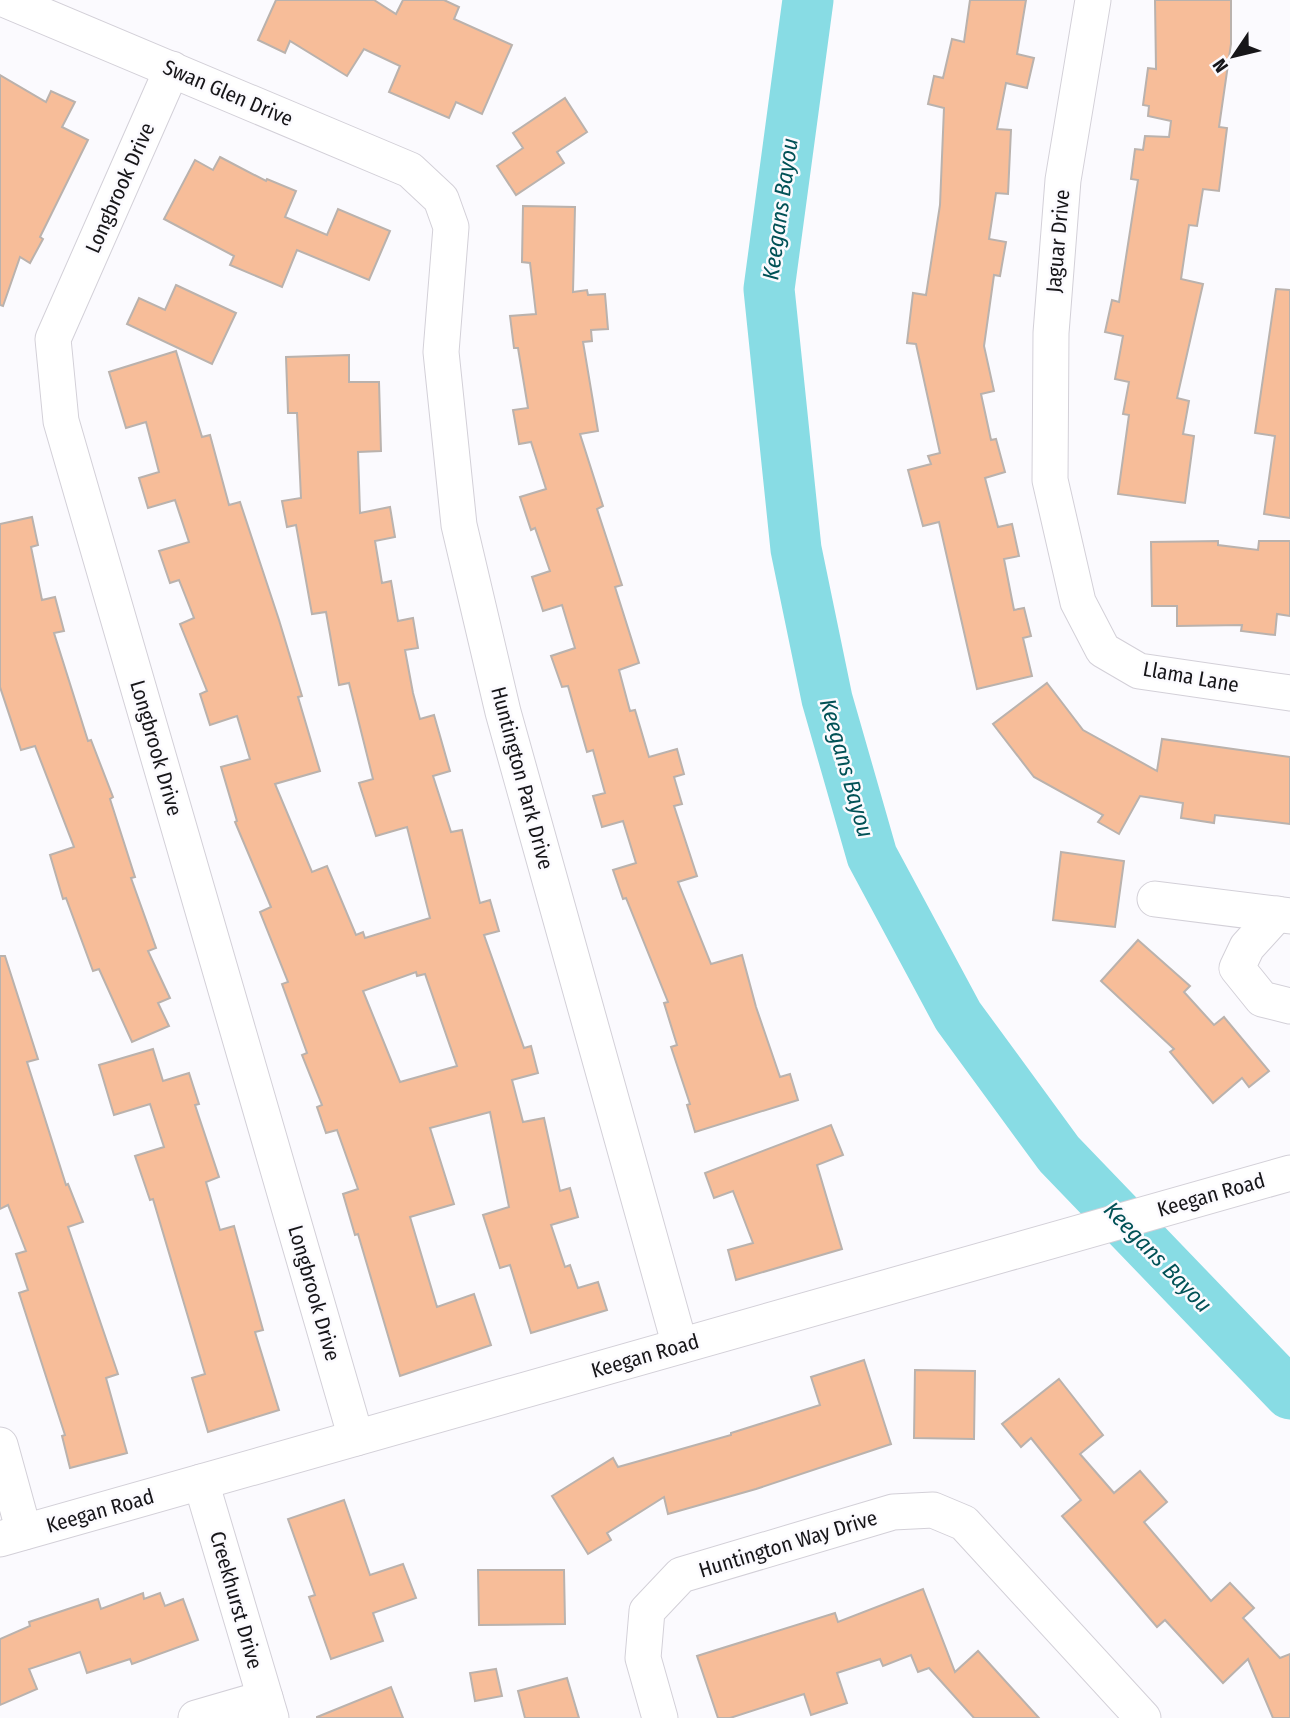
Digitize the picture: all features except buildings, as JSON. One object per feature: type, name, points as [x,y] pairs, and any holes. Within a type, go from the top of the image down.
[{"type":"street","name":"Swan Glen Drive","points":[[6,0],[411,170],[441,199]]},
{"type":"street","name":"Jaguar Drive","points":[[1051,485],[1051,334],[1063,180],[1093,0]]},
{"type":"street","name":"Longbrook Drive","points":[[172,69],[53,339],[61,421],[356,1438]]},
{"type":"street","name":"Huntington Park Drive","points":[[441,199],[451,227],[441,352],[459,525],[503,712],[680,1346]]},
{"type":"street","name":"Llama Lane","points":[[1051,485],[1079,603],[1103,650],[1139,671],[1290,693]]},
{"type":"street","points":[[1155,899],[1283,915]]},
{"type":"street","points":[[1283,915],[1247,947],[1237,968],[1262,999],[1290,1006]]},
{"type":"street","name":"Keegan Road","points":[[12,1535],[1290,1173]]},
{"type":"street","points":[[0,1445],[12,1535]]},
{"type":"street","name":"Creekhurst Drive","points":[[201,1482],[268,1708]]},
{"type":"street","name":"Huntington Way Drive","points":[[659,1714],[643,1658],[647,1611],[681,1576],[893,1512],[933,1510],[964,1523],[1143,1718]]},
{"type":"street","points":[[196,1718],[268,1708]]},
{"type":"waterway","name":"Keegans Bayou","points":[[808,0],[769,289],[796,549],[827,699],[872,856],[958,1016],[1059,1154],[1290,1394]]}]
